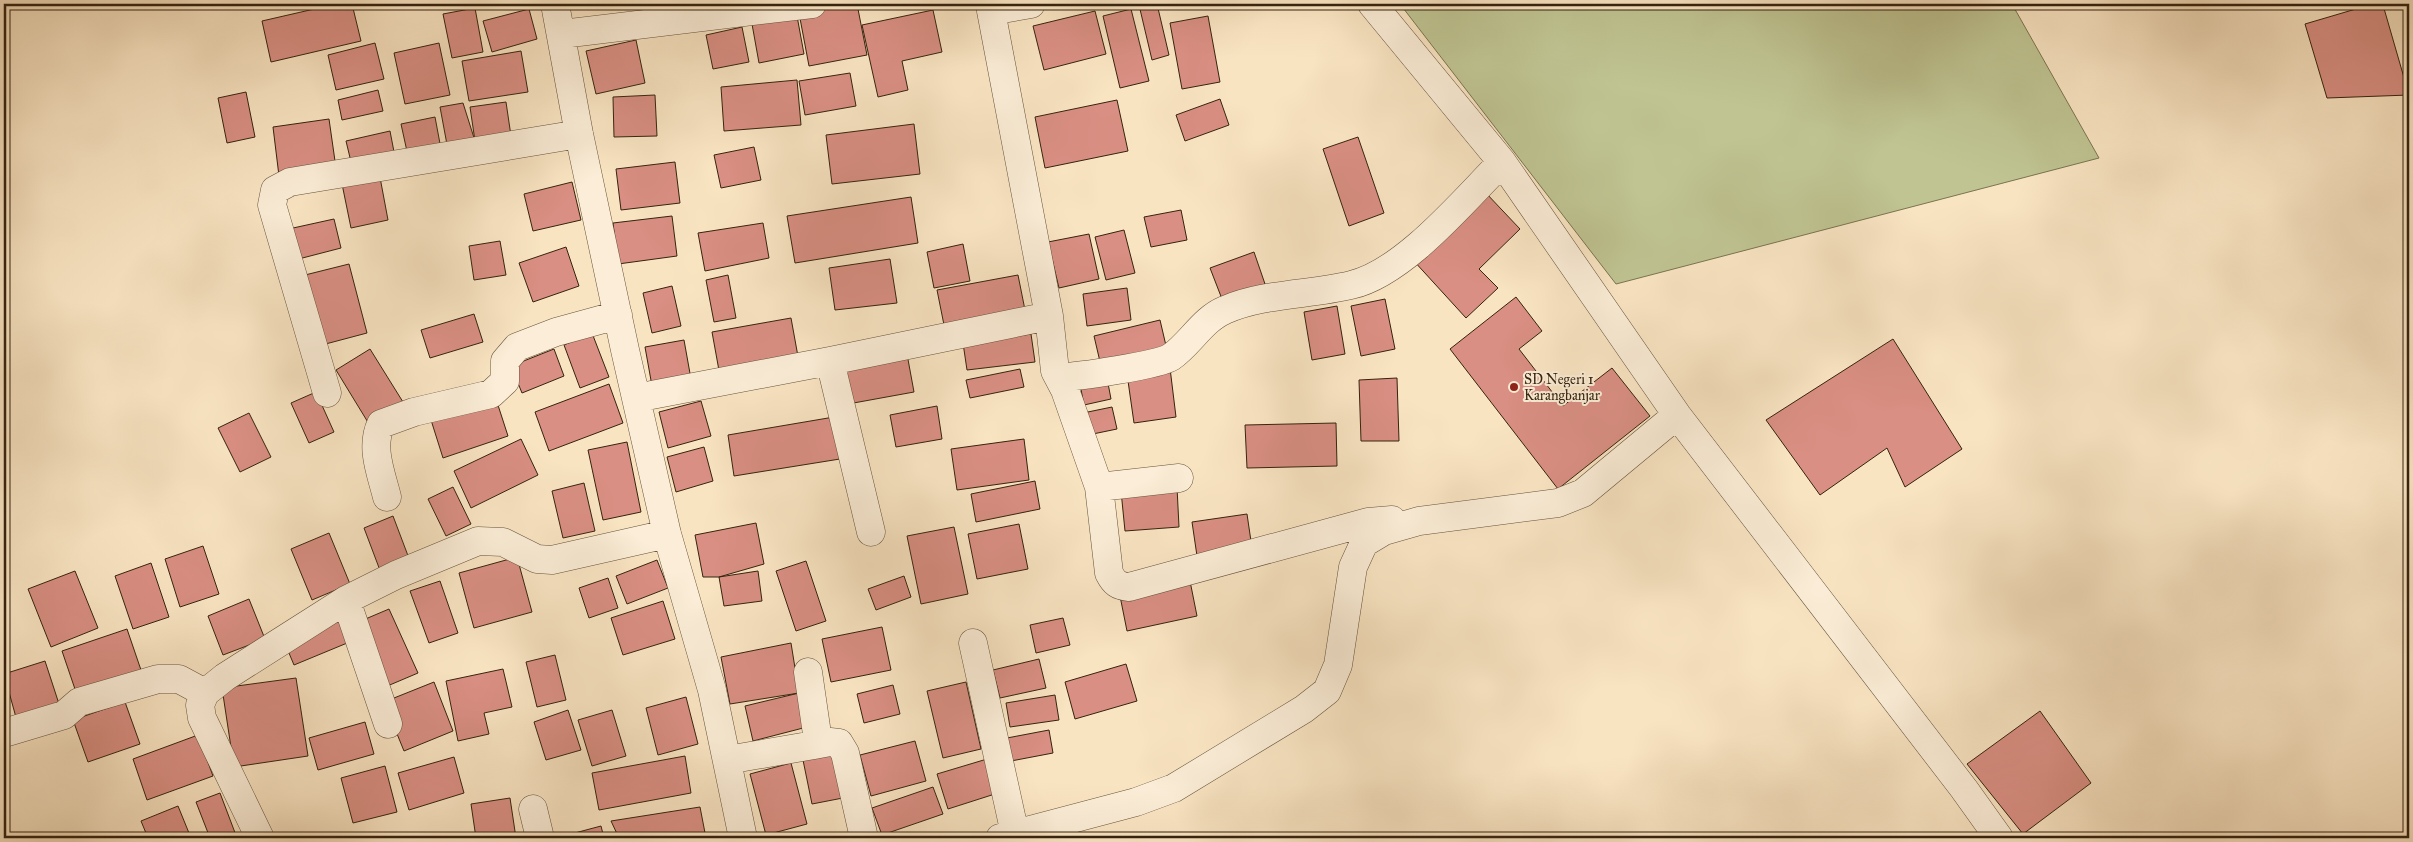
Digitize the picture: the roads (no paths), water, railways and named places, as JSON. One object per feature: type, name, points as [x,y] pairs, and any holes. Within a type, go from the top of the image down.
[{"type":"street","points":[[556,4],[579,134],[636,398],[667,534],[712,690],[743,838]]},
{"type":"street","points":[[562,34],[812,4]]},
{"type":"street","points":[[1031,4],[990,7],[1049,316],[1055,371],[1060,377],[1092,463],[1099,487],[1110,573],[1113,581],[1119,586],[1129,587],[1368,522],[1384,520],[1419,521],[1533,508],[1558,503],[1583,493],[1677,415]]},
{"type":"street","points":[[1372,4],[1502,162],[1677,415],[1964,789],[1999,838]]},
{"type":"street","points":[[326,394],[272,205],[275,190],[290,182],[579,134]]},
{"type":"street","points":[[1060,377],[1163,361],[1179,351],[1223,310],[1246,303],[1352,285],[1378,276],[1408,255],[1502,162]]},
{"type":"street","points":[[387,497],[377,456],[377,433],[381,424],[414,412],[491,394],[505,382],[505,361],[517,348],[556,332],[618,315]]},
{"type":"street","points":[[636,398],[830,362],[1049,316]]},
{"type":"street","points":[[830,362],[871,532]]},
{"type":"street","points":[[1099,487],[1179,478]]},
{"type":"street","points":[[973,643],[1008,836],[1136,802],[1174,788],[1304,709],[1327,691],[1338,665],[1353,567],[1364,543],[1384,531],[1419,521]]},
{"type":"street","points":[[260,838],[202,718],[200,705],[205,693],[225,677],[346,600],[396,575],[478,541],[503,542],[537,560],[552,560],[667,534]]},
{"type":"street","points":[[346,600],[388,724]]},
{"type":"street","points":[[808,672],[817,734],[814,745]]},
{"type":"street","points":[[4,734],[64,715],[79,702],[158,679],[179,679],[205,693]]},
{"type":"street","points":[[727,760],[814,745],[838,743],[845,753],[864,838]]},
{"type":"street","points":[[533,808],[540,838]]},
{"type":"place","name":"SD Negeri 1 Karangbanjar","points":[[1514,387]]}]
